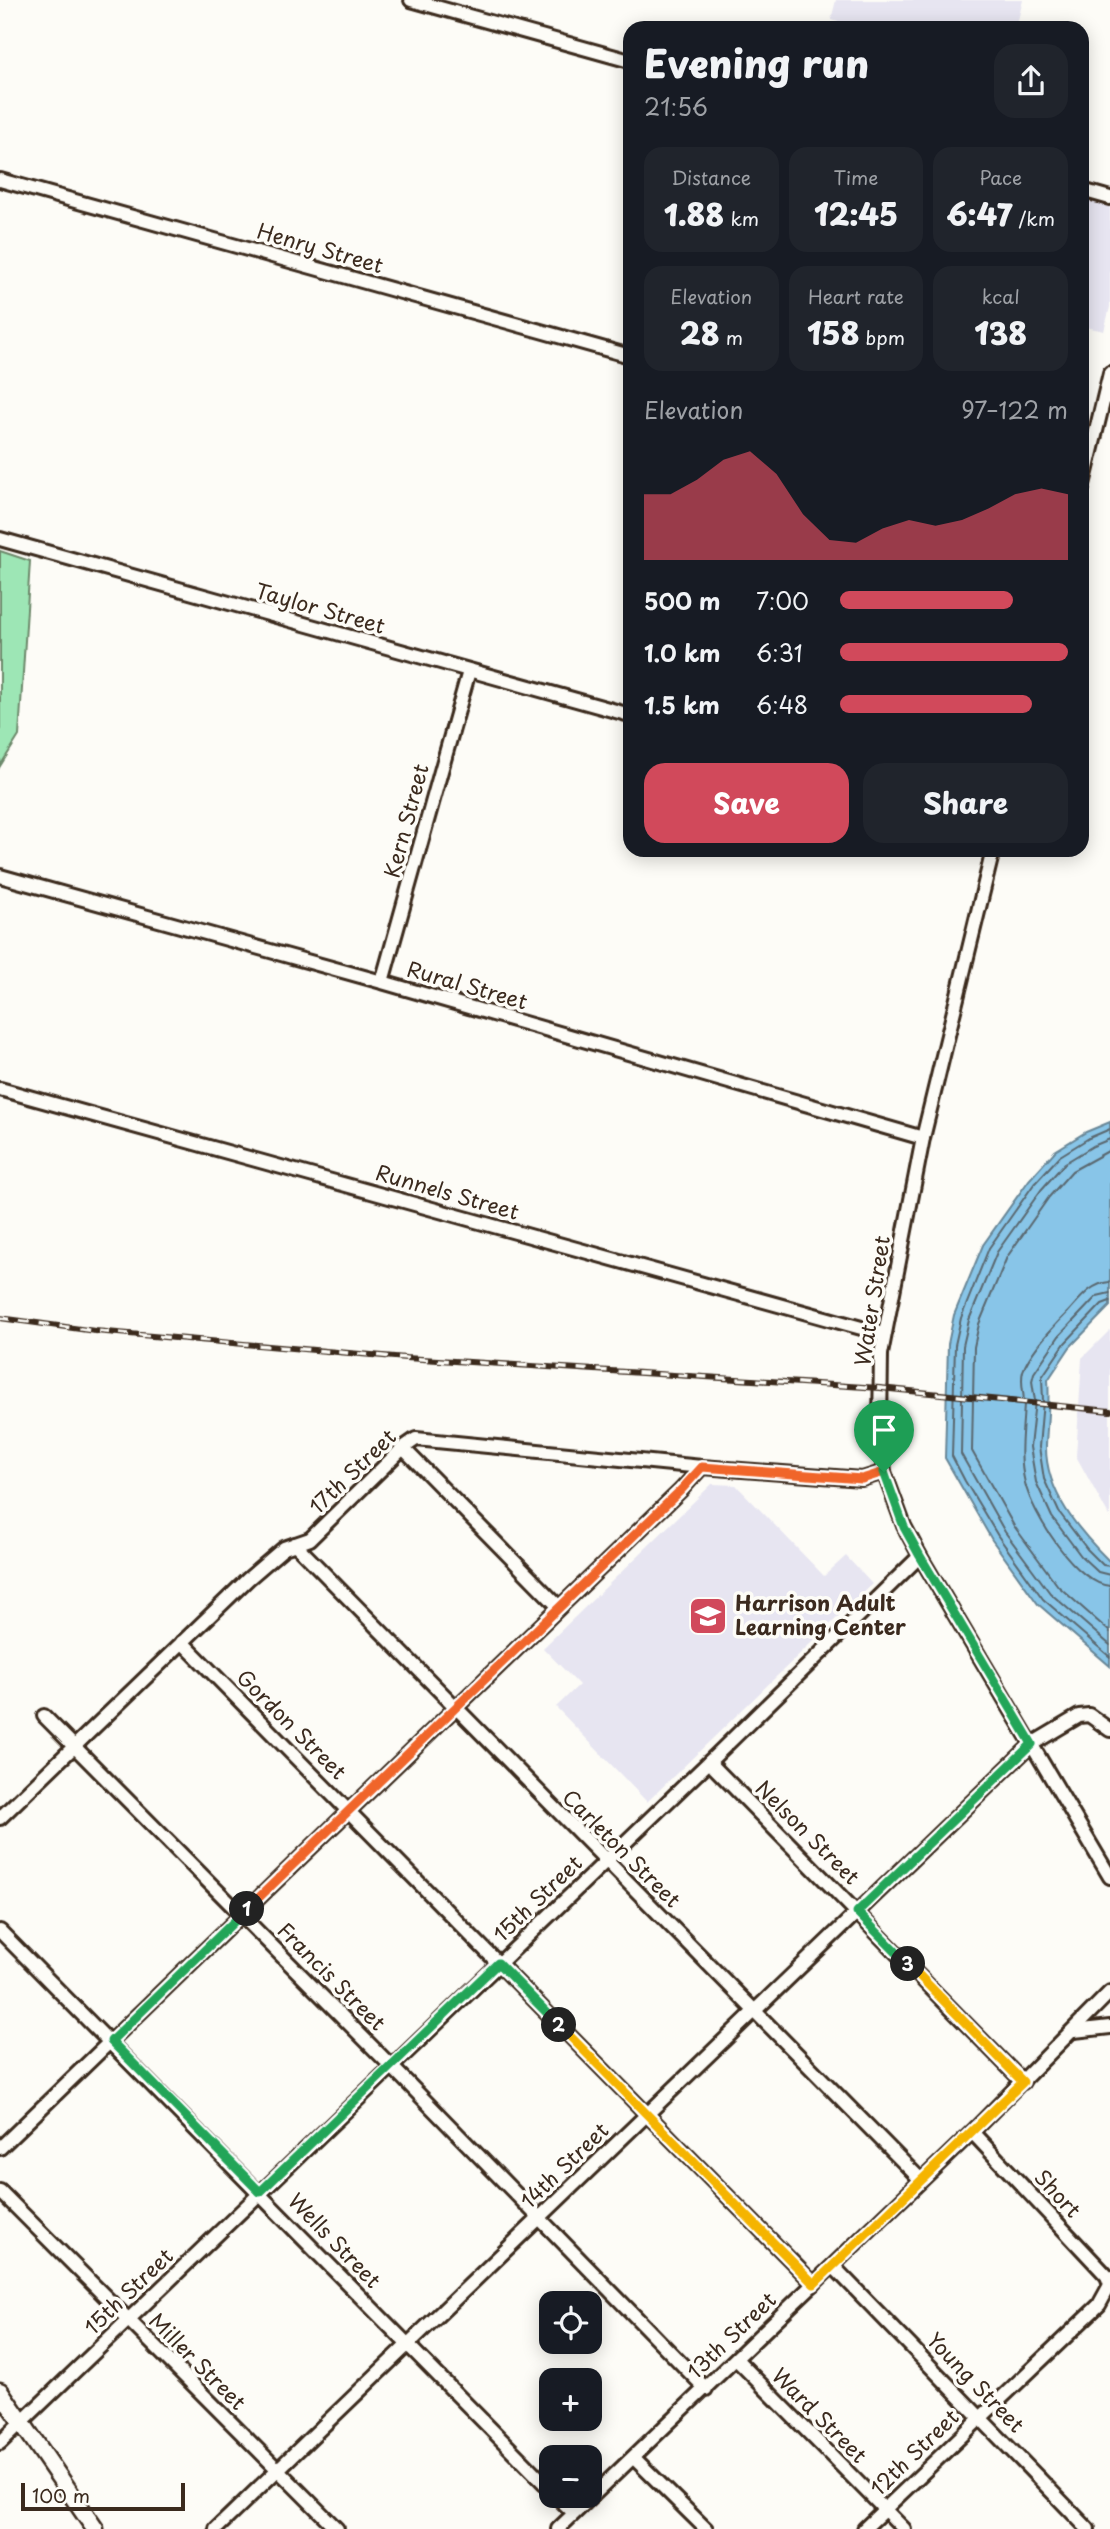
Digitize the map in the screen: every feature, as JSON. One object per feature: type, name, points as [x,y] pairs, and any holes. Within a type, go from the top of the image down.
[{"type":"main road","points":[[0,2391],[95,2529]]},
{"type":"street","points":[[411,0],[623,59]]},
{"type":"street","name":"Henry Street","points":[[0,180],[623,354]]},
{"type":"street","points":[[1089,192],[1110,198]]},
{"type":"street","points":[[1089,456],[1110,373]]},
{"type":"street","name":"Taylor Street","points":[[0,539],[623,713]]},
{"type":"street","name":"Kern Street","points":[[382,982],[469,671]]},
{"type":"street","name":"Water Street","points":[[991,857],[923,1138],[883,1334],[880,1429],[884,1472],[904,1527],[920,1556],[1110,1877]]},
{"type":"street","name":"Rural Street","points":[[0,876],[382,982],[923,1138]]},
{"type":"street","name":"Runnels Street","points":[[0,1089],[883,1334]]},
{"type":"street","name":"17th Street","points":[[0,1818],[271,1558],[284,1548],[310,1539],[403,1448],[416,1439],[702,1467],[862,1479],[884,1472]]},
{"type":"street","points":[[403,1448],[559,1607]]},
{"type":"street","points":[[0,2148],[702,1467]]},
{"type":"street","name":"Carleton Street","points":[[295,1544],[921,2180]]},
{"type":"street","name":"15th Street","points":[[0,2443],[920,1556]]},
{"type":"street","name":"Gordon Street","points":[[182,1642],[814,2284]]},
{"type":"street","name":"14th Street","points":[[216,2529],[1032,1744],[1079,1716],[1089,1715],[1110,1730]]},
{"type":"street","name":"Francis Street","points":[[44,1716],[540,2216],[706,2389]]},
{"type":"street","name":"Nelson Street","points":[[709,1762],[1023,2082]]},
{"type":"street","name":"Wells Street","points":[[0,1931],[539,2478]]},
{"type":"street","name":"13th Street","points":[[558,2529],[972,2132],[1110,1992]]},
{"type":"street","points":[[1074,2031],[1110,2027]]},
{"type":"street","name":"Short","points":[[972,2132],[1107,2276],[1110,2285]]},
{"type":"street","name":"Miller Street","points":[[0,2191],[337,2529]]},
{"type":"street","name":"Young Street","points":[[833,2266],[1088,2529]]},
{"type":"street","name":"12th Street","points":[[864,2529],[1099,2305],[1110,2285]]},
{"type":"street","name":"Ward Street","points":[[737,2360],[904,2529]]},
{"type":"street","points":[[634,2458],[706,2529]]},
{"type":"street","points":[[569,2508],[574,2513]]},
{"type":"shaded area","points":[[836,0],[1023,0],[1018,21],[831,20]]},
{"type":"shaded area","points":[[1089,201],[1110,207],[1110,307],[1104,331],[1089,328]]},
{"type":"shaded area","points":[[1110,1330],[1110,1518],[1076,1456],[1082,1358]]},
{"type":"shaded area","name":"Harrison Adult Learning Center","points":[[712,1484],[736,1485],[824,1576],[846,1556],[872,1584],[647,1802],[556,1707],[579,1685],[543,1648]]},
{"type":"green space","points":[[0,551],[30,561],[19,736],[0,766]]},
{"type":"water","points":[[1110,1122],[1110,1306],[1070,1347],[1048,1380],[1046,1445],[1051,1479],[1066,1510],[1110,1562],[1110,1666],[1038,1604],[992,1540],[945,1458],[948,1344],[954,1315],[983,1245],[1029,1180],[1055,1151],[1086,1132]]},
{"type":"railway","points":[[0,1318],[95,1331],[406,1358],[880,1388],[1110,1411]]},
{"type":"place","name":"Harrison Adult Learning Center","points":[[708,1616]]},
{"type":"route","points":[[702,1467],[862,1479],[884,1472],[904,1527],[941,1594],[1032,1744],[857,1912],[1023,2082],[814,2284],[498,1963],[260,2192],[111,2041],[702,1467]]}]
